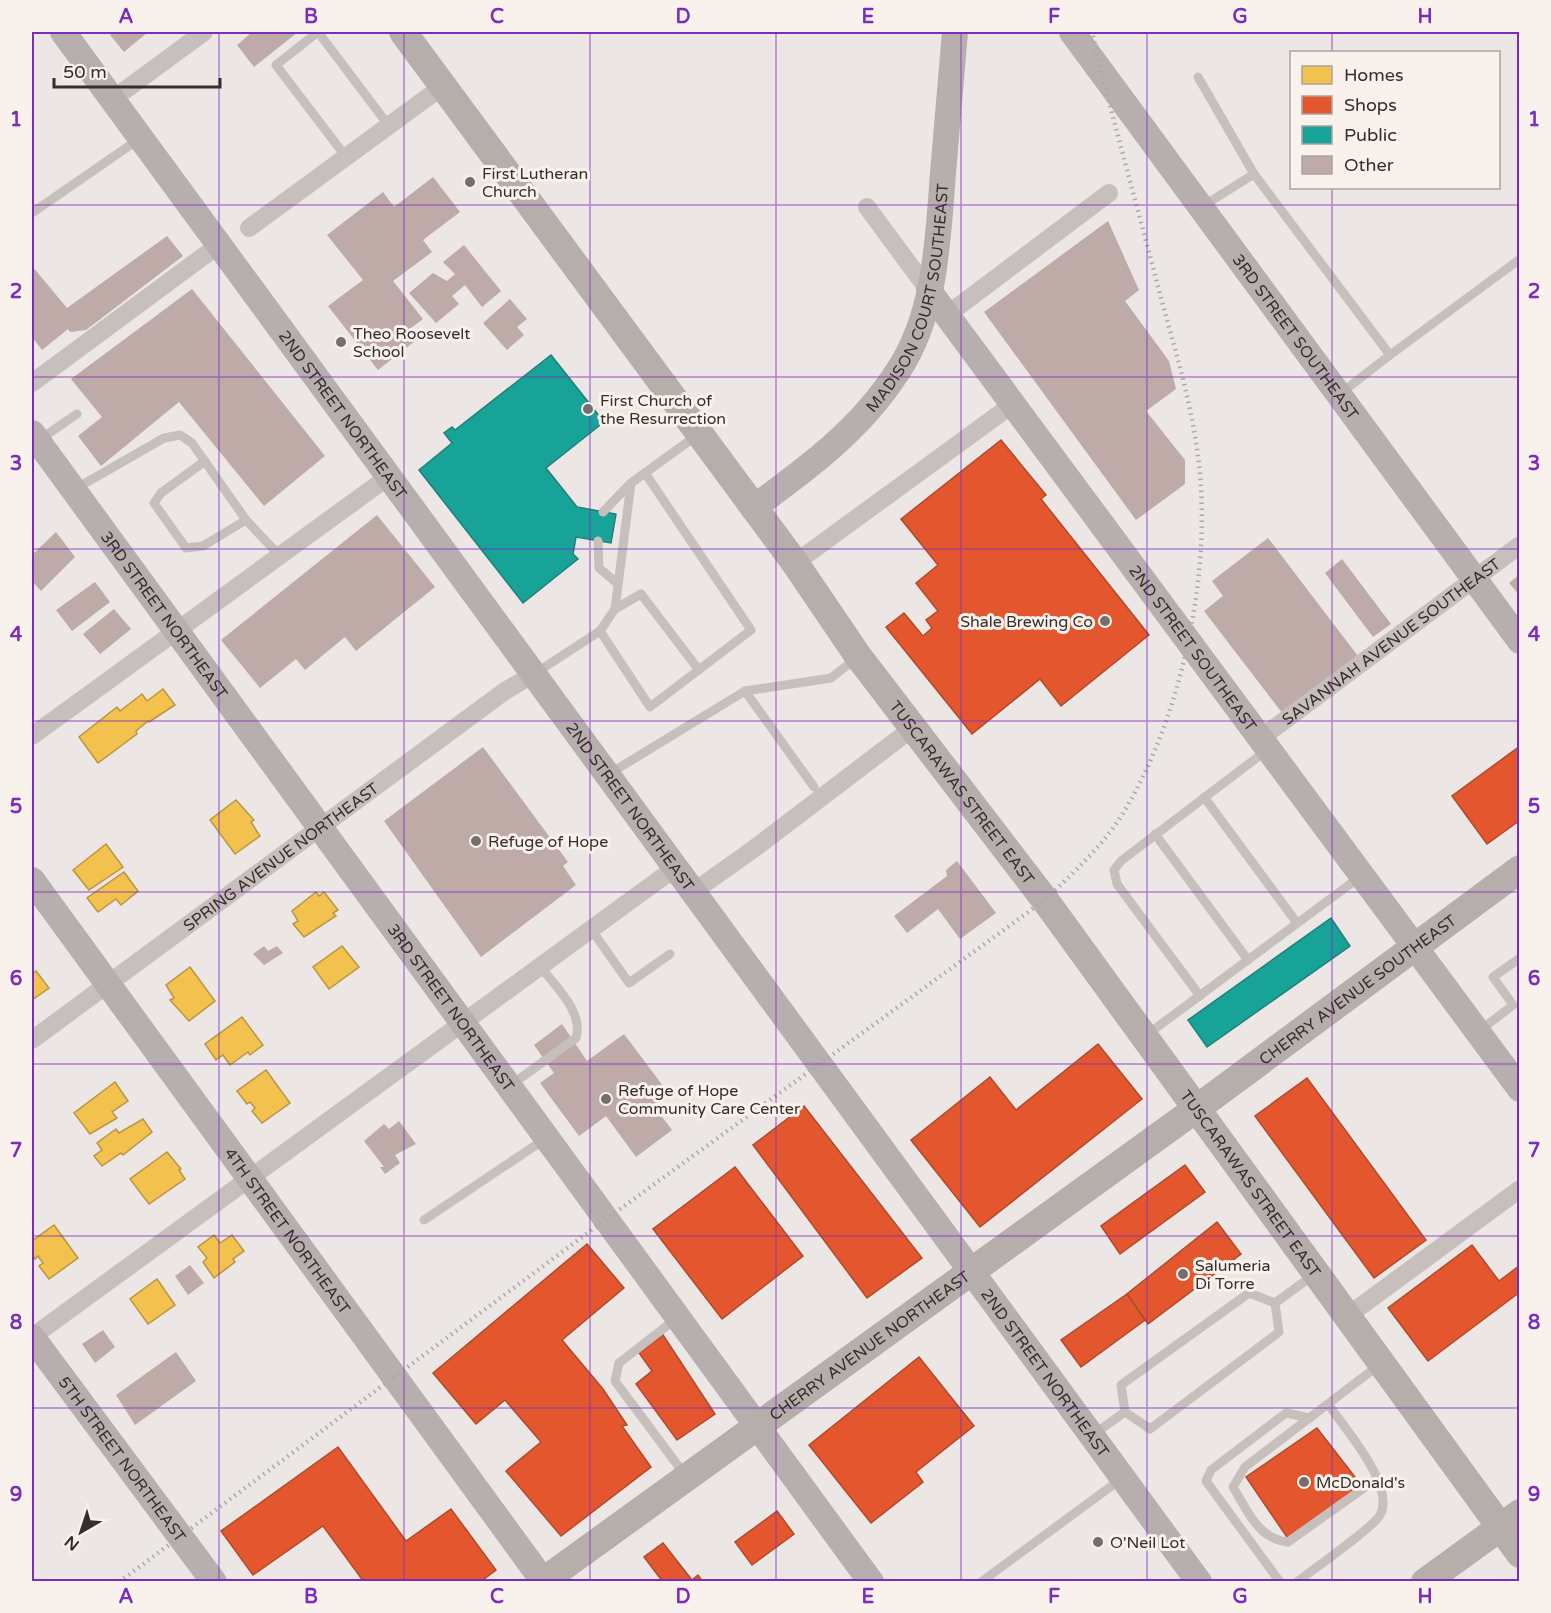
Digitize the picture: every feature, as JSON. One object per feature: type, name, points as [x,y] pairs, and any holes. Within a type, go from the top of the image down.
[{"type":"main road","name":"TUSCARAWAS STREET EAST","points":[[403,32],[795,563],[858,656],[914,727],[1144,1037],[1380,1364],[1510,1520],[1520,1554]]},
{"type":"main road","name":"CHERRY AVENUE SOUTHEAST","points":[[1196,1109],[1520,869]]},
{"type":"main road","name":"CHERRY AVENUE NORTHEAST","points":[[543,1581],[1196,1109]]},
{"type":"main road","points":[[1425,1581],[1510,1520]]},
{"type":"street","name":"2ND STREET NORTHEAST","points":[[63,32],[220,244],[532,675],[1199,1581]]},
{"type":"street","points":[[113,99],[204,32]]},
{"type":"street","name":"MADISON COURT SOUTHEAST","points":[[753,508],[837,444],[881,396],[900,369],[914,340],[929,291],[938,232],[955,32]]},
{"type":"street","name":"3RD STREET SOUTHEAST","points":[[1072,32],[1520,641]]},
{"type":"street","points":[[249,228],[443,86]]},
{"type":"street","points":[[947,315],[1109,193]]},
{"type":"street","name":"2ND STREET SOUTHEAST","points":[[867,207],[1520,1089]]},
{"type":"street","points":[[32,382],[220,244]]},
{"type":"street","points":[[795,563],[1013,404]]},
{"type":"street","name":"3RD STREET NORTHEAST","points":[[34,437],[871,1581]]},
{"type":"street","points":[[32,736],[388,477]]},
{"type":"street","name":"SAVANNAH AVENUE SOUTHEAST","points":[[1265,743],[1520,545]]},
{"type":"street","name":"SPRING AVENUE NORTHEAST","points":[[32,1040],[319,826],[505,691],[532,675]]},
{"type":"street","points":[[693,892],[755,848],[914,727]]},
{"type":"street","points":[[32,1337],[675,868]]},
{"type":"street","name":"4TH STREET NORTHEAST","points":[[32,880],[543,1581]]},
{"type":"street","points":[[1346,1317],[1520,1189]]},
{"type":"street","name":"5TH STREET NORTHEAST","points":[[32,1337],[214,1581]]},
{"type":"lane","points":[[346,157],[276,65],[318,32],[389,126]]},
{"type":"lane","points":[[1198,77],[1254,174],[1390,355]]},
{"type":"lane","points":[[32,213],[141,138]]},
{"type":"lane","points":[[1201,207],[1254,174]]},
{"type":"lane","points":[[1340,394],[1520,260]]},
{"type":"lane","points":[[34,437],[77,414]]},
{"type":"lane","points":[[603,512],[631,483],[699,434]]},
{"type":"lane","points":[[73,490],[164,438],[180,435],[192,443],[246,520],[280,556]]},
{"type":"lane","points":[[205,461],[161,493],[154,503],[186,548],[203,546],[246,520]]},
{"type":"lane","points":[[600,631],[650,707],[751,630],[645,473]]},
{"type":"lane","points":[[615,609],[631,483]]},
{"type":"lane","points":[[598,541],[599,568],[618,584]]},
{"type":"lane","points":[[532,675],[600,631],[615,609],[641,594],[699,670]]},
{"type":"lane","points":[[607,776],[745,691],[831,678],[858,656]]},
{"type":"lane","points":[[745,691],[814,787]]},
{"type":"lane","points":[[1200,996],[1114,877],[1114,870],[1120,861],[1204,797],[1265,743]]},
{"type":"lane","points":[[1204,797],[1297,924]]},
{"type":"lane","points":[[1155,834],[1248,960]]},
{"type":"lane","points":[[1144,1037],[1363,875]]},
{"type":"lane","points":[[591,929],[629,982],[670,954]]},
{"type":"lane","points":[[1478,1032],[1513,1005],[1493,977],[1520,958]]},
{"type":"lane","points":[[509,1086],[576,1038],[580,1027],[575,1013],[540,966]]},
{"type":"lane","points":[[424,1220],[547,1138]]},
{"type":"lane","points":[[1275,1303],[1315,1274]]},
{"type":"lane","points":[[1248,1293],[1275,1303],[1279,1332],[1150,1429],[1125,1412],[1121,1385],[1248,1293]]},
{"type":"lane","points":[[678,1318],[619,1363],[615,1381],[686,1477]]},
{"type":"lane","points":[[1378,1478],[1288,1542],[1267,1538],[1249,1515],[1233,1487],[1245,1467],[1380,1364]]},
{"type":"lane","points":[[1297,1581],[1379,1517],[1385,1500],[1378,1478],[1328,1404]]},
{"type":"lane","points":[[1092,1436],[1125,1412]]},
{"type":"lane","points":[[1280,1581],[1206,1481],[1211,1470],[1286,1413],[1310,1418]]},
{"type":"lane","points":[[981,1581],[1123,1478]]},
{"type":"building: Homes","points":[[163,689],[175,705],[148,721],[136,731],[137,734],[98,763],[79,737],[117,707],[120,711],[142,694],[147,701]]},
{"type":"building: Homes","points":[[236,800],[254,820],[251,822],[260,836],[235,854],[210,820]]},
{"type":"building: Homes","points":[[106,844],[123,867],[89,890],[73,870]]},
{"type":"building: Homes","points":[[124,872],[138,891],[121,905],[116,899],[98,912],[87,898]]},
{"type":"building: Homes","points":[[316,892],[319,896],[324,892],[338,910],[333,913],[336,916],[304,937],[293,924],[298,921],[292,911]]},
{"type":"building: Homes","points":[[342,946],[359,967],[329,989],[313,967]]},
{"type":"building: Homes","points":[[190,967],[215,1001],[189,1021],[170,1000],[174,998],[166,985]]},
{"type":"building: Homes","points":[[36,971],[49,988],[32,1000],[32,974]]},
{"type":"building: Homes","points":[[242,1017],[263,1045],[250,1055],[248,1052],[230,1065],[223,1055],[216,1060],[205,1044]]},
{"type":"building: Homes","points":[[266,1070],[290,1103],[262,1123],[252,1111],[255,1108],[250,1102],[247,1104],[237,1091]]},
{"type":"building: Homes","points":[[115,1082],[128,1101],[112,1112],[117,1118],[90,1134],[74,1113]]},
{"type":"building: Homes","points":[[143,1119],[152,1132],[123,1155],[121,1153],[102,1166],[94,1156],[102,1150],[97,1143],[116,1129],[119,1133]]},
{"type":"building: Homes","points":[[167,1152],[181,1169],[179,1170],[185,1179],[149,1204],[130,1179]]},
{"type":"building: Homes","points":[[54,1225],[78,1258],[49,1279],[39,1266],[43,1263],[38,1256],[35,1259],[32,1254],[32,1241]]},
{"type":"building: Homes","points":[[214,1235],[220,1243],[232,1235],[244,1251],[233,1259],[235,1262],[214,1278],[203,1262],[207,1258],[198,1247]]},
{"type":"building: Homes","points":[[157,1279],[175,1305],[148,1324],[130,1299]]},
{"type":"building: Shops","points":[[1001,440],[1046,495],[1041,499],[1149,635],[1061,706],[1040,679],[972,734],[886,627],[904,613],[923,636],[932,628],[926,620],[938,611],[916,583],[938,565],[901,519]]},
{"type":"building: Shops","points":[[1520,746],[1520,820],[1487,844],[1452,796]]},
{"type":"building: Shops","points":[[1098,1044],[1142,1099],[980,1227],[911,1140],[990,1077],[1016,1110]]},
{"type":"building: Shops","points":[[1307,1078],[1426,1240],[1374,1278],[1255,1116]]},
{"type":"building: Shops","points":[[804,1106],[922,1258],[867,1298],[753,1145]]},
{"type":"building: Shops","points":[[1185,1165],[1205,1192],[1120,1254],[1101,1226]]},
{"type":"building: Shops","points":[[735,1167],[803,1256],[722,1319],[653,1229]]},
{"type":"building: Shops","name":"Salumeria Di Torre","points":[[1217,1222],[1241,1254],[1148,1324],[1127,1294]]},
{"type":"building: Shops","points":[[587,1244],[624,1288],[562,1340],[603,1389],[627,1425],[622,1426],[651,1467],[561,1536],[506,1471],[541,1442],[505,1400],[476,1424],[433,1373]]},
{"type":"building: Shops","points":[[1472,1245],[1499,1281],[1519,1266],[1520,1292],[1428,1361],[1388,1308]]},
{"type":"building: Shops","points":[[1127,1294],[1145,1320],[1081,1367],[1061,1340]]},
{"type":"building: Shops","points":[[663,1335],[715,1414],[677,1440],[636,1384],[652,1371],[639,1353]]},
{"type":"building: Shops","points":[[919,1357],[974,1426],[916,1472],[923,1482],[871,1523],[809,1445]]},
{"type":"building: Shops","name":"McDonald's","points":[[1317,1428],[1362,1486],[1289,1540],[1246,1477]]},
{"type":"building: Shops","points":[[338,1447],[406,1541],[451,1509],[496,1570],[480,1582],[364,1582],[323,1526],[253,1575],[221,1531]]},
{"type":"building: Shops","points":[[777,1511],[794,1534],[752,1565],[735,1542]]},
{"type":"building: Shops","points":[[663,1543],[692,1580],[698,1575],[703,1582],[663,1582],[644,1557]]},
{"type":"building: Public","points":[[551,355],[604,422],[546,468],[577,507],[616,514],[611,543],[576,537],[573,554],[578,559],[523,603],[419,470],[452,443],[444,433],[452,427],[455,430]]},
{"type":"building: Public","points":[[1331,918],[1350,946],[1207,1047],[1188,1020]]},
{"type":"building: Other","points":[[115,32],[148,32],[124,52],[110,35]]},
{"type":"building: Other","points":[[249,32],[298,32],[254,67],[237,45],[251,33]]},
{"type":"building: Other","points":[[433,177],[460,212],[423,240],[432,252],[393,281],[423,319],[407,331],[415,341],[378,370],[328,306],[363,280],[327,235],[383,192],[394,207]]},
{"type":"building: Other","points":[[1108,221],[1139,290],[1125,301],[1169,361],[1176,389],[1146,411],[1185,460],[1185,484],[1136,520],[984,312]]},
{"type":"building: Other","points":[[167,236],[183,256],[86,330],[70,332],[68,329],[42,350],[32,337],[32,266],[67,308]]},
{"type":"building: Other","points":[[464,245],[501,291],[482,307],[465,285],[452,296],[459,304],[436,323],[409,293],[433,273],[447,281],[455,274],[443,262]]},
{"type":"building: Other","points":[[192,289],[325,456],[264,506],[179,402],[101,466],[78,436],[102,417],[71,379]]},
{"type":"building: Other","points":[[510,299],[527,319],[517,327],[524,335],[507,350],[483,323]]},
{"type":"building: Other","points":[[377,515],[435,587],[356,651],[345,637],[305,670],[296,659],[260,688],[221,640]]},
{"type":"building: Other","points":[[56,532],[75,557],[41,591],[32,581],[32,555]]},
{"type":"building: Other","points":[[1268,538],[1361,660],[1286,718],[1204,611],[1223,596],[1212,581]]},
{"type":"building: Other","points":[[1342,559],[1391,624],[1373,637],[1325,573]]},
{"type":"building: Other","points":[[1520,574],[1520,596],[1509,583]]},
{"type":"building: Other","points":[[95,582],[110,602],[72,631],[56,610]]},
{"type":"building: Other","points":[[114,609],[131,629],[100,654],[83,634]]},
{"type":"building: Other","name":"Refuge of Hope","points":[[483,747],[568,862],[563,866],[576,885],[481,957],[384,821]]},
{"type":"building: Other","points":[[957,861],[996,913],[960,939],[938,909],[907,933],[894,916],[947,876],[946,870]]},
{"type":"building: Other","points":[[264,946],[268,951],[277,946],[283,953],[264,965],[253,954]]},
{"type":"building: Other","name":"Refuge of Hope Community Care Center","points":[[562,1024],[587,1061],[624,1034],[669,1094],[653,1105],[672,1130],[636,1157],[606,1116],[579,1136],[540,1083],[554,1073],[534,1045]]},
{"type":"building: Other","points":[[399,1121],[416,1144],[395,1155],[400,1163],[385,1174],[380,1167],[384,1167],[364,1141],[384,1124],[389,1129]]},
{"type":"building: Other","points":[[190,1265],[204,1283],[188,1295],[175,1276]]},
{"type":"building: Other","points":[[103,1330],[115,1347],[95,1363],[82,1344]]},
{"type":"building: Other","points":[[176,1352],[196,1381],[135,1425],[116,1395]]},
{"type":"railway","points":[[119,1582],[605,1220],[1045,900],[1078,868],[1117,823],[1145,772],[1163,730],[1178,685],[1197,592],[1202,499],[1198,456],[1187,397],[1092,32]]},
{"type":"place","name":"First Lutheran Church","points":[[470,182]]},
{"type":"place","name":"Theo Roosevelt School","points":[[341,342]]},
{"type":"place","name":"First Church of the Resurrection","points":[[588,409]]},
{"type":"place","name":"Shale Brewing Co","points":[[1105,621]]},
{"type":"place","name":"Refuge of Hope","points":[[476,841]]},
{"type":"place","name":"Refuge of Hope Community Care Center","points":[[606,1099]]},
{"type":"place","name":"Salumeria Di Torre","points":[[1183,1274]]},
{"type":"place","name":"McDonald's","points":[[1304,1482]]},
{"type":"place","name":"O'Neil Lot","points":[[1098,1542]]}]
